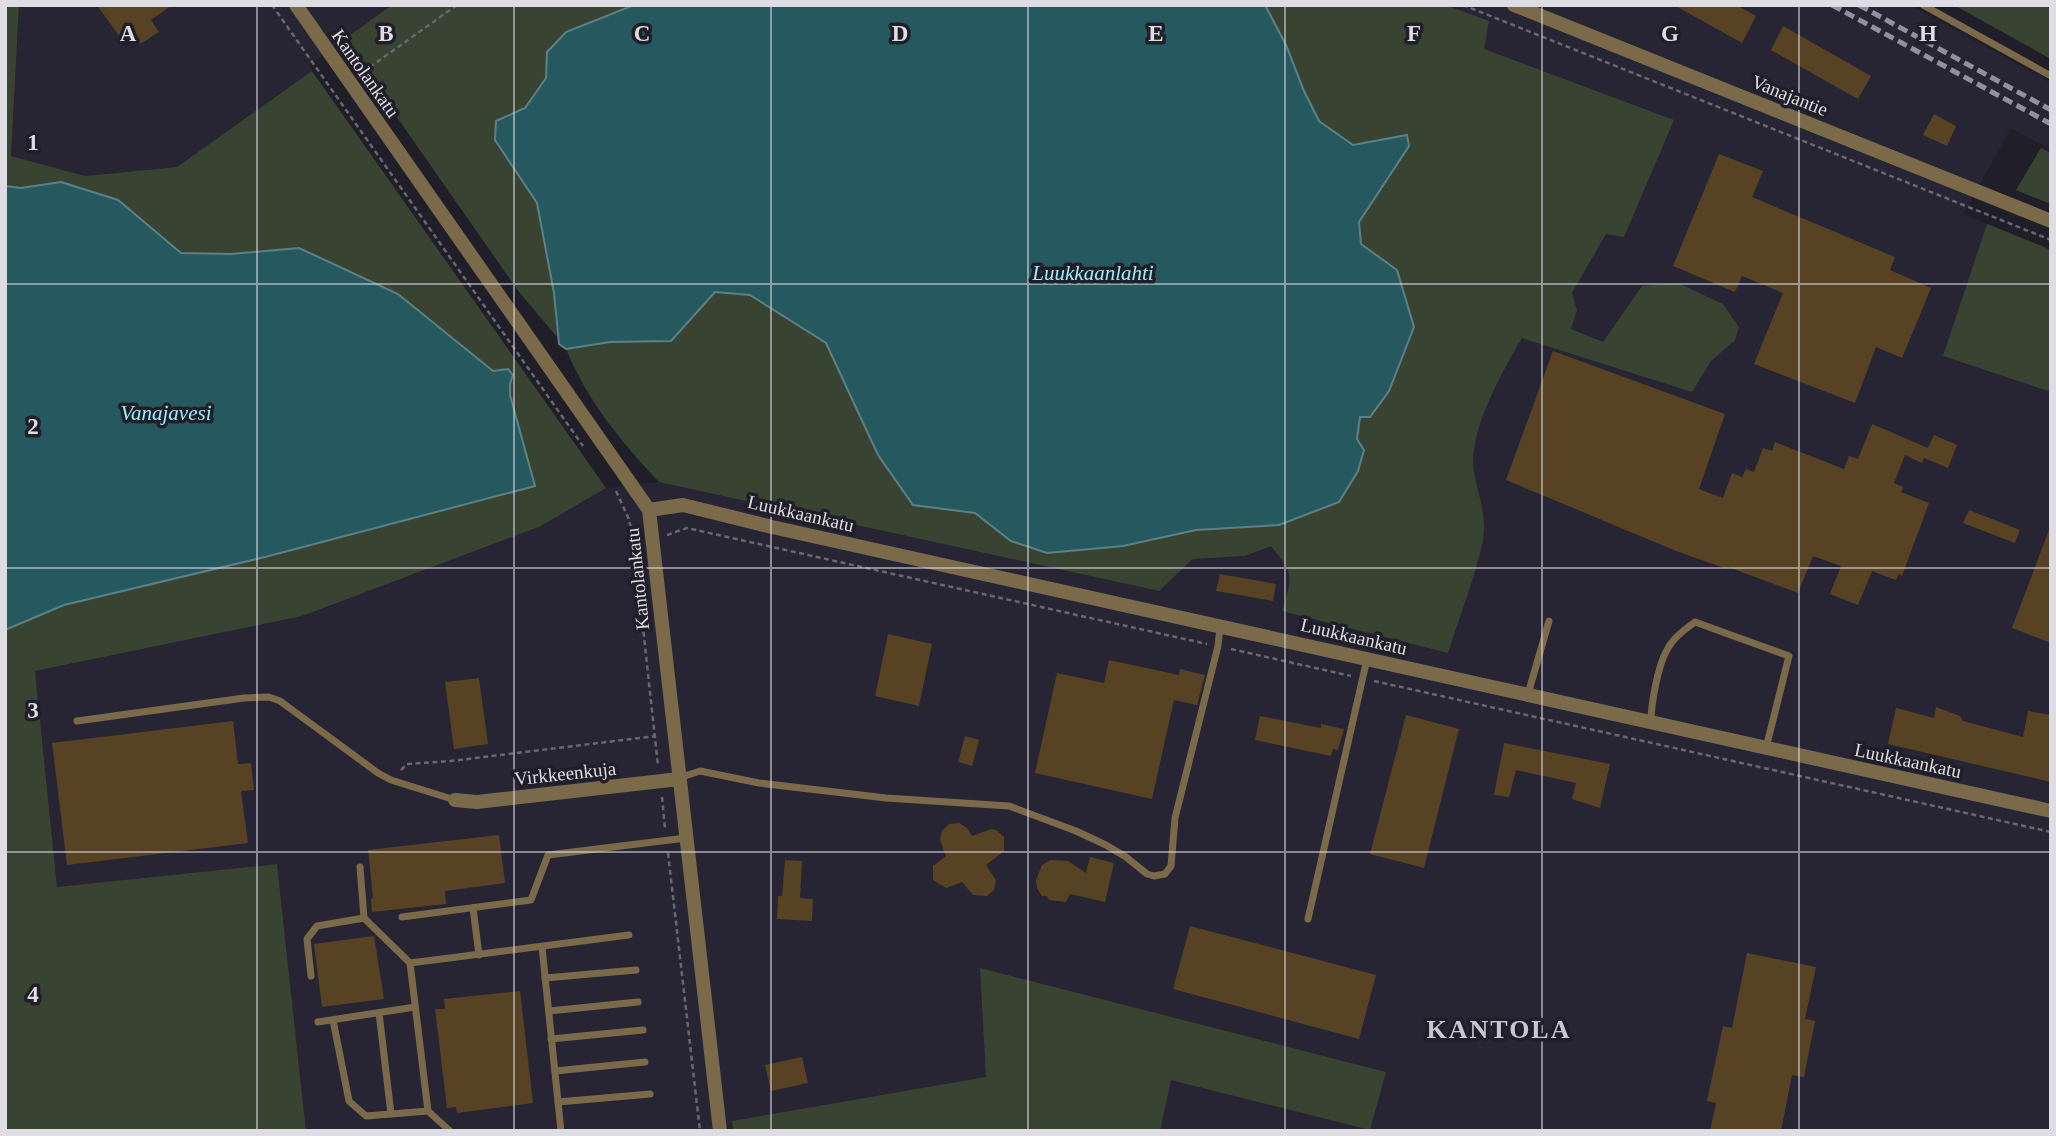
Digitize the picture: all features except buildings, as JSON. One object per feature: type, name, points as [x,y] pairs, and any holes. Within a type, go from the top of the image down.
[{"type":"street","name":"Kantolankatu","points":[[296,5],[649,510],[720,1131]]},
{"type":"street","name":"Vanajantie","points":[[1514,5],[2051,221]]},
{"type":"street","name":"Luukkaankatu","points":[[649,510],[683,505],[2051,811]]},
{"type":"street","name":"Virkkeenkuja","points":[[455,800],[477,802],[679,779]]},
{"type":"lane","points":[[1923,5],[2051,76]]},
{"type":"lane","points":[[1528,695],[1549,621]]},
{"type":"lane","points":[[1651,722],[1651,706],[1666,651],[1680,632],[1695,622],[1789,656],[1766,748]]},
{"type":"lane","points":[[679,779],[700,771],[759,783],[886,798],[1009,806],[1086,835],[1126,857],[1147,874],[1165,874],[1171,866],[1175,818],[1218,646],[1220,626]]},
{"type":"lane","points":[[1308,919],[1367,659]]},
{"type":"lane","points":[[77,721],[244,698],[269,697],[281,701],[391,780],[455,800]]},
{"type":"lane","points":[[402,917],[531,900],[548,855],[686,838]]},
{"type":"lane","points":[[360,867],[364,918],[410,964],[428,1111],[450,1131]]},
{"type":"lane","points":[[473,908],[480,955]]},
{"type":"lane","points":[[311,976],[307,939],[317,926],[364,918]]},
{"type":"lane","points":[[410,964],[629,935]]},
{"type":"lane","points":[[542,947],[561,1131]]},
{"type":"lane","points":[[545,978],[636,970]]},
{"type":"lane","points":[[549,1011],[638,1002]]},
{"type":"lane","points":[[318,1022],[415,1007]]},
{"type":"lane","points":[[379,1013],[391,1114]]},
{"type":"lane","points":[[333,1020],[349,1101],[366,1116],[428,1111]]},
{"type":"lane","points":[[551,1040],[643,1030]]},
{"type":"lane","points":[[555,1071],[645,1062]]},
{"type":"lane","points":[[558,1102],[650,1094]]},
{"type":"path","points":[[272,5],[584,446]]},
{"type":"path","points":[[349,82],[457,5]]},
{"type":"path","points":[[1462,5],[2051,240]]},
{"type":"path","points":[[616,492],[633,535],[700,1131]]},
{"type":"path","points":[[633,535],[666,535],[687,528],[2051,832]]},
{"type":"path","points":[[391,780],[407,764],[674,735]]},
{"type":"shaded area","points":[[19,5],[392,5],[309,65],[312,71],[177,167],[85,176],[11,156]]},
{"type":"shaded area","points":[[1446,5],[1910,5],[2051,83],[2051,150],[2011,128],[1963,214],[2051,250],[2051,1131],[306,1131],[277,864],[57,888],[35,671],[302,616],[541,526],[606,488],[659,482],[1159,591],[1193,559],[1245,556],[1349,514],[1420,252],[1489,21]]},
{"type":"green space","points":[[5,5],[19,5],[11,156],[85,176],[177,167],[312,71],[606,488],[541,526],[302,616],[35,671],[57,887],[277,864],[306,1131],[5,1131],[5,630],[64,605],[265,557],[535,486],[510,395],[508,369],[493,371],[398,294],[231,254],[181,253],[118,200],[61,182],[21,188],[5,186]]},
{"type":"green space","points":[[392,5],[634,5],[566,32],[547,52],[546,78],[525,108],[509,114],[495,140],[537,203],[554,293],[557,337],[519,292],[343,40]]},
{"type":"green space","points":[[1265,5],[1446,5],[1489,21],[1484,49],[1674,120],[1624,237],[1606,234],[1572,293],[1577,310],[1571,329],[1603,342],[1642,286],[1678,283],[1723,304],[1739,327],[1735,340],[1711,361],[1692,392],[1522,338],[1488,403],[1476,440],[1474,472],[1483,514],[1483,540],[1448,653],[1282,611],[1289,576],[1284,563],[1271,546],[1245,556],[1193,559],[1159,591],[659,482],[618,435],[584,386],[566,349],[610,342],[671,341],[715,292],[750,295],[826,343],[878,455],[913,505],[975,513],[1011,541],[1047,553],[1123,546],[1196,530],[1279,525],[1357,439],[1360,417],[1397,270],[1361,244],[1359,222],[1407,136],[1353,145],[1319,121],[1286,45]]},
{"type":"green space","points":[[1954,5],[2051,5],[2051,59]]},
{"type":"green space","points":[[2041,148],[2051,153],[2051,204],[2016,190]]},
{"type":"green space","points":[[1987,224],[2051,250],[2051,392],[1943,356]]},
{"type":"green space","points":[[980,968],[1386,1072],[1370,1130],[1171,1080],[1160,1131],[733,1131],[732,1121],[986,1077]]},
{"type":"water","name":"Luukkaanlahti","points":[[634,5],[1265,5],[1286,45],[1319,121],[1353,145],[1407,135],[1409,146],[1359,222],[1361,244],[1397,270],[1414,327],[1389,391],[1370,417],[1360,417],[1357,439],[1364,450],[1358,471],[1339,502],[1279,525],[1196,530],[1123,546],[1047,553],[1011,541],[975,513],[913,505],[878,455],[826,343],[750,295],[715,292],[671,341],[610,342],[566,349],[559,344],[554,293],[537,203],[495,140],[496,121],[525,108],[546,78],[547,52],[566,32]]},
{"type":"water","name":"Vanajavesi","points":[[61,182],[118,200],[181,253],[231,254],[299,248],[398,294],[493,371],[508,369],[513,375],[510,395],[535,486],[265,557],[64,605],[5,630],[5,186],[21,188]]},
{"type":"railway","points":[[1832,5],[2051,124]]},
{"type":"railway","points":[[1859,5],[2051,110]]},
{"type":"district","name":"KANTOLA","points":[[1499,1029]]}]
